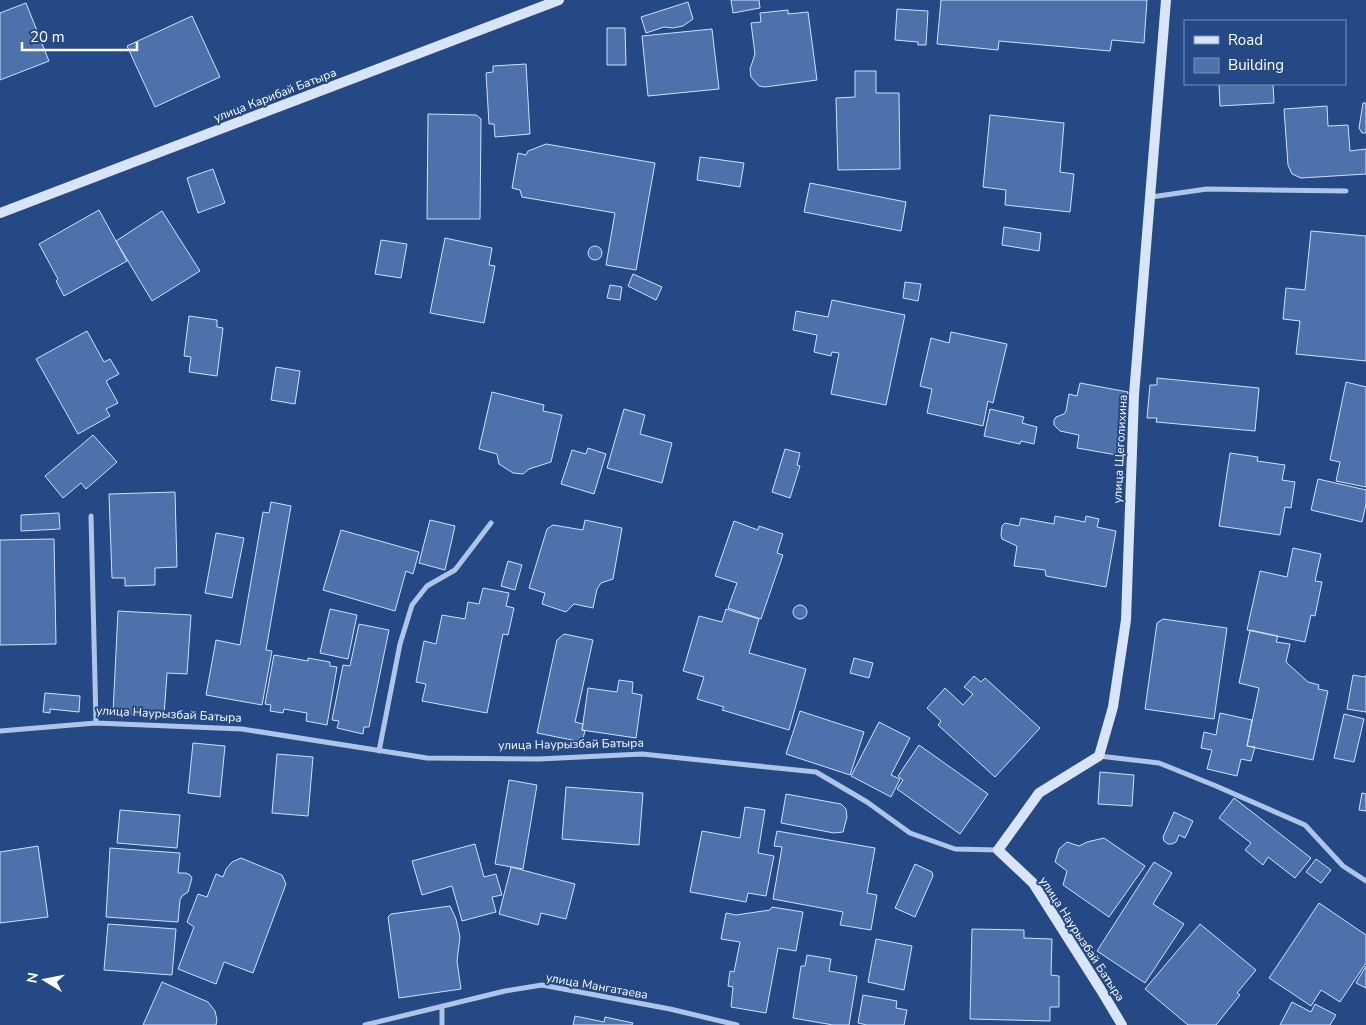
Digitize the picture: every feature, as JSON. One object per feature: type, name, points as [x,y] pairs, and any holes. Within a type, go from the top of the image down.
[{"type":"street","name":"улица Карибай Батыра","points":[[0,214],[559,0]]},
{"type":"street","name":"улица Щеголихина","points":[[1099,756],[1113,706],[1126,620],[1134,395],[1166,0]]},
{"type":"street","points":[[1151,197],[1207,189],[1346,191]]},
{"type":"street","points":[[91,516],[96,723]]},
{"type":"street","points":[[379,751],[400,644],[412,605],[427,586],[455,570],[491,523]]},
{"type":"street","name":"улица Наурызбай Батыра","points":[[0,731],[96,723],[242,729],[427,758],[539,759],[642,754],[816,772],[867,802],[910,833],[955,849],[998,850],[1033,883],[1122,1025]]},
{"type":"street","points":[[998,850],[1039,793],[1099,756],[1159,763],[1305,825],[1343,866],[1366,881]]},
{"type":"street","name":"улица Мангатаева","points":[[365,1025],[505,991],[542,985],[737,1025]]},
{"type":"street","points":[[442,1006],[442,1025]]},
{"type":"building","points":[[731,0],[759,0],[760,8],[733,13]]},
{"type":"building","points":[[941,0],[1147,0],[1144,43],[1112,40],[1110,51],[999,41],[998,50],[937,44]]},
{"type":"building","points":[[688,2],[693,19],[683,26],[664,27],[646,33],[641,17]]},
{"type":"building","points":[[26,3],[49,61],[0,80],[0,13]]},
{"type":"building","points":[[897,9],[928,11],[926,45],[918,45],[918,42],[895,40]]},
{"type":"building","points":[[788,10],[788,14],[808,12],[817,80],[765,87],[759,86],[751,77],[750,69],[755,54],[751,23],[761,22],[760,13]]},
{"type":"building","points":[[192,16],[220,77],[155,107],[127,46]]},
{"type":"building","points":[[607,28],[625,28],[626,65],[607,65]]},
{"type":"building","points":[[712,29],[719,89],[648,96],[642,36]]},
{"type":"building","points":[[526,64],[530,134],[495,137],[494,124],[489,124],[486,73],[493,72],[493,66]]},
{"type":"building","points":[[855,71],[876,71],[876,93],[899,93],[900,169],[838,170],[836,98],[855,97]]},
{"type":"building","points":[[1219,85],[1273,85],[1274,103],[1220,106]]},
{"type":"building","points":[[1363,103],[1366,103],[1366,133],[1362,133],[1359,128]]},
{"type":"building","points":[[1327,106],[1328,126],[1348,125],[1350,151],[1366,149],[1366,174],[1301,178],[1292,174],[1288,165],[1284,109]]},
{"type":"building","points":[[428,114],[476,115],[481,119],[480,219],[427,219]]},
{"type":"building","points":[[990,115],[1064,123],[1060,172],[1074,174],[1070,212],[1005,205],[1006,190],[983,187]]},
{"type":"building","points":[[546,144],[655,163],[636,270],[606,265],[615,213],[522,197],[520,190],[512,188],[518,153],[526,155],[528,151]]},
{"type":"building","points":[[700,157],[744,163],[740,187],[697,180]]},
{"type":"building","points":[[213,169],[225,203],[198,213],[187,178]]},
{"type":"building","points":[[810,183],[906,202],[901,231],[804,212]]},
{"type":"building","points":[[99,210],[127,261],[64,296],[56,281],[58,279],[39,244]]},
{"type":"building","points":[[162,211],[200,271],[152,301],[116,241]]},
{"type":"building","points":[[1004,227],[1041,233],[1039,251],[1002,245]]},
{"type":"building","points":[[1311,231],[1366,236],[1366,361],[1296,354],[1300,321],[1283,319],[1286,288],[1305,290]]},
{"type":"building","points":[[445,238],[492,248],[489,265],[495,266],[484,323],[430,313]]},
{"type":"building","points":[[381,240],[407,244],[401,278],[375,274]]},
{"type":"building","points":[[592,246],[598,246],[602,253],[598,260],[592,260],[588,256],[588,250]]},
{"type":"building","points":[[633,274],[662,287],[656,300],[628,286]]},
{"type":"building","points":[[905,282],[921,284],[918,301],[903,298]]},
{"type":"building","points":[[610,285],[622,287],[620,300],[607,298]]},
{"type":"building","points":[[832,300],[905,315],[886,405],[831,394],[839,353],[832,352],[831,356],[814,352],[817,335],[793,330],[796,311],[828,317]]},
{"type":"building","points":[[189,316],[217,320],[217,327],[223,328],[217,376],[189,372],[191,357],[184,356]]},
{"type":"building","points":[[87,331],[104,362],[110,359],[119,374],[106,381],[118,403],[106,409],[110,416],[78,434],[36,359]]},
{"type":"building","points":[[951,332],[1007,344],[993,403],[988,401],[983,426],[927,413],[932,389],[920,386],[931,338],[949,343]]},
{"type":"building","points":[[276,367],[300,371],[295,404],[271,400]]},
{"type":"building","points":[[1157,378],[1259,388],[1255,431],[1156,422],[1157,418],[1147,418],[1150,385],[1157,385]]},
{"type":"building","points":[[1346,382],[1366,387],[1366,487],[1336,481],[1340,462],[1330,460]]},
{"type":"building","points":[[1080,383],[1128,392],[1117,455],[1077,448],[1079,435],[1060,431],[1054,425],[1056,417],[1064,414],[1066,411],[1069,394],[1077,396]]},
{"type":"building","points":[[492,392],[544,405],[543,411],[562,415],[551,462],[529,469],[523,474],[513,473],[499,464],[497,454],[479,449]]},
{"type":"building","points":[[624,409],[645,415],[640,434],[672,443],[662,483],[607,468]]},
{"type":"building","points":[[990,409],[1024,417],[1022,423],[1037,427],[1034,444],[1021,441],[1020,444],[984,436]]},
{"type":"building","points":[[93,435],[117,462],[86,489],[81,483],[63,498],[45,476]]},
{"type":"building","points":[[588,448],[606,454],[594,494],[561,484],[572,450],[586,454]]},
{"type":"building","points":[[785,449],[800,453],[797,465],[800,466],[790,498],[772,492]]},
{"type":"building","points":[[1230,453],[1258,457],[1257,461],[1285,465],[1282,480],[1295,482],[1291,508],[1285,507],[1280,535],[1219,526]]},
{"type":"building","points":[[1318,479],[1366,490],[1366,504],[1362,522],[1311,510]]},
{"type":"building","points":[[175,492],[177,567],[155,568],[155,585],[125,586],[125,578],[112,578],[109,494]]},
{"type":"building","points":[[271,502],[291,506],[266,650],[272,651],[262,705],[206,695],[216,640],[240,645],[263,512],[269,513]]},
{"type":"building","points":[[59,513],[60,529],[21,531],[21,515]]},
{"type":"building","points":[[1055,516],[1085,522],[1086,516],[1099,519],[1097,527],[1116,531],[1106,587],[1046,576],[1045,570],[1014,566],[1017,546],[1002,539],[1002,526],[1005,523],[1019,526],[1021,518],[1054,524]]},
{"type":"building","points":[[430,520],[455,526],[445,570],[419,563]]},
{"type":"building","points":[[585,520],[622,528],[613,579],[601,583],[597,589],[593,608],[574,604],[566,612],[542,604],[545,593],[529,588],[547,529],[553,525],[583,530]]},
{"type":"building","points":[[734,521],[758,530],[759,526],[783,534],[777,553],[783,555],[761,619],[728,608],[737,583],[715,576]]},
{"type":"building","points":[[341,530],[419,552],[413,574],[406,571],[395,611],[323,590]]},
{"type":"building","points":[[216,533],[244,538],[232,598],[205,593]]},
{"type":"building","points":[[54,539],[56,644],[0,645],[0,540]]},
{"type":"building","points":[[1293,548],[1321,554],[1315,581],[1322,582],[1315,616],[1311,615],[1305,642],[1247,630],[1260,571],[1287,577]]},
{"type":"building","points":[[508,561],[522,565],[515,590],[501,586]]},
{"type":"building","points":[[483,588],[509,593],[506,606],[514,608],[508,635],[503,634],[487,713],[422,701],[426,684],[416,682],[424,641],[436,644],[442,615],[465,619],[468,602],[479,604]]},
{"type":"building","points":[[797,605],[803,605],[807,612],[803,619],[797,619],[793,615],[793,609]]},
{"type":"building","points":[[330,609],[357,615],[348,659],[320,653]]},
{"type":"building","points":[[726,609],[759,619],[749,653],[806,669],[789,730],[722,710],[724,707],[697,699],[704,677],[683,671],[699,616],[722,622]]},
{"type":"building","points":[[118,611],[191,615],[187,674],[167,673],[164,716],[113,713]]},
{"type":"building","points":[[1163,619],[1227,628],[1214,719],[1145,709],[1157,623]]},
{"type":"building","points":[[359,624],[389,630],[369,727],[364,727],[363,734],[337,728],[339,721],[332,720],[343,665],[350,666]]},
{"type":"building","points":[[1250,630],[1278,636],[1276,642],[1290,644],[1286,662],[1308,682],[1319,685],[1318,689],[1328,691],[1313,760],[1247,746],[1259,688],[1239,683]]},
{"type":"building","points":[[564,634],[593,640],[575,722],[583,724],[582,730],[585,731],[582,742],[537,733],[557,640]]},
{"type":"building","points":[[274,655],[308,661],[308,658],[330,662],[330,666],[337,667],[327,725],[306,721],[307,713],[284,709],[283,713],[270,711],[271,705],[265,704]]},
{"type":"building","points":[[854,658],[873,663],[869,678],[850,673]]},
{"type":"building","points":[[1353,675],[1364,677],[1366,675],[1366,712],[1347,709]]},
{"type":"building","points":[[974,676],[981,682],[985,678],[1040,728],[995,777],[938,725],[941,721],[927,708],[945,688],[963,705],[973,694],[964,687]]},
{"type":"building","points":[[619,680],[633,682],[632,693],[642,695],[636,738],[582,730],[588,688],[617,692]]},
{"type":"building","points":[[45,693],[80,696],[79,712],[50,709],[50,713],[43,712]]},
{"type":"building","points":[[800,711],[864,732],[850,775],[786,754]]},
{"type":"building","points":[[1220,713],[1252,720],[1247,746],[1255,747],[1251,761],[1241,759],[1237,776],[1207,769],[1212,750],[1201,748],[1204,732],[1216,735]]},
{"type":"building","points":[[1344,714],[1364,719],[1354,762],[1334,758]]},
{"type":"building","points":[[879,722],[910,738],[891,775],[900,779],[891,797],[851,776]]},
{"type":"building","points":[[193,743],[225,746],[220,797],[188,793]]},
{"type":"building","points":[[919,745],[988,794],[960,834],[897,789],[903,780],[898,776]]},
{"type":"building","points":[[277,754],[313,757],[308,816],[272,813]]},
{"type":"building","points":[[1100,772],[1134,775],[1132,806],[1098,804]]},
{"type":"building","points":[[509,780],[537,785],[523,869],[495,864]]},
{"type":"building","points":[[566,787],[643,793],[639,845],[562,839]]},
{"type":"building","points":[[1362,793],[1366,794],[1366,811],[1359,810]]},
{"type":"building","points":[[786,794],[841,804],[846,809],[847,817],[843,832],[834,833],[781,823]]},
{"type":"building","points":[[1234,798],[1311,858],[1295,878],[1268,857],[1263,865],[1245,850],[1251,843],[1219,818]]},
{"type":"building","points":[[745,807],[765,810],[758,853],[774,856],[766,896],[748,893],[746,902],[690,892],[702,831],[740,838]]},
{"type":"building","points":[[120,810],[180,815],[177,848],[117,843]]},
{"type":"building","points":[[1174,812],[1193,821],[1185,838],[1179,835],[1176,842],[1168,844],[1164,841],[1163,837]]},
{"type":"building","points":[[777,831],[875,848],[867,893],[877,895],[871,930],[840,925],[843,912],[773,899],[782,847],[774,846]]},
{"type":"building","points":[[1104,838],[1145,866],[1109,917],[1063,885],[1067,871],[1055,862],[1059,849],[1067,842],[1079,846]]},
{"type":"building","points":[[475,844],[484,877],[496,874],[502,895],[492,897],[496,912],[462,921],[452,886],[422,895],[412,861]]},
{"type":"building","points":[[38,846],[48,917],[0,923],[0,852]]},
{"type":"building","points":[[110,848],[180,853],[178,873],[186,873],[192,878],[188,892],[180,900],[178,922],[106,917]]},
{"type":"building","points":[[241,858],[282,875],[286,884],[253,973],[224,962],[216,984],[178,969],[194,927],[187,922],[198,894],[207,897],[216,874],[223,877],[226,869],[232,862]]},
{"type":"building","points":[[1316,859],[1331,870],[1321,883],[1306,872]]},
{"type":"building","points":[[1154,862],[1172,873],[1153,904],[1184,924],[1145,983],[1097,951]]},
{"type":"building","points":[[915,864],[932,872],[933,876],[915,917],[895,908]]},
{"type":"building","points":[[511,867],[575,884],[566,919],[541,913],[538,925],[499,914]]},
{"type":"building","points":[[1319,903],[1366,935],[1366,963],[1340,1002],[1321,990],[1311,1006],[1269,978]]},
{"type":"building","points":[[450,906],[456,919],[460,937],[457,961],[461,989],[399,998],[388,917],[391,914]]},
{"type":"building","points":[[772,907],[803,912],[796,951],[778,948],[766,1013],[731,1007],[733,987],[728,986],[730,971],[734,972],[740,942],[721,939],[726,913],[736,915],[770,910]]},
{"type":"building","points":[[108,924],[176,929],[172,975],[104,970]]},
{"type":"building","points":[[1200,924],[1256,970],[1237,993],[1240,995],[1216,1025],[1188,1025],[1145,989]]},
{"type":"building","points":[[972,929],[1024,930],[1024,938],[1052,939],[1051,975],[1059,976],[1059,1007],[1050,1007],[1050,1021],[970,1019]]},
{"type":"building","points":[[876,939],[912,946],[904,990],[868,982]]},
{"type":"building","points":[[807,955],[831,959],[829,971],[857,976],[849,1025],[833,1025],[793,1018],[801,966],[805,966]]},
{"type":"building","points":[[1366,966],[1366,988],[1356,983]]},
{"type":"building","points":[[162,982],[208,1002],[215,1011],[216,1025],[143,1025]]},
{"type":"building","points":[[863,995],[897,1001],[896,1008],[907,1010],[904,1025],[867,1025],[858,1023]]},
{"type":"building","points":[[1292,1002],[1311,1012],[1315,1004],[1336,1015],[1330,1025],[1280,1025]]},
{"type":"building","points":[[575,1016],[604,1022],[605,1017],[633,1023],[632,1025],[573,1025]]}]
